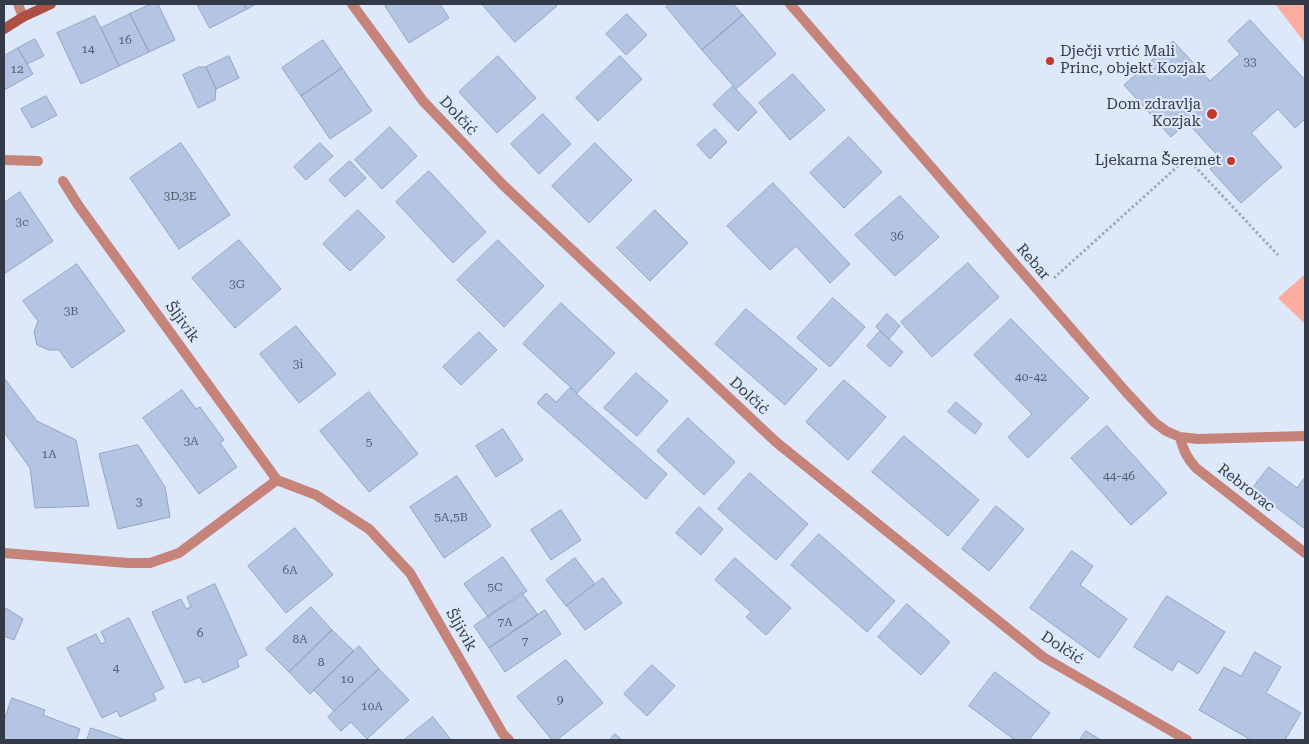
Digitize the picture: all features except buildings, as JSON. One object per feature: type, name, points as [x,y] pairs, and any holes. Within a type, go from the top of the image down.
[{"type":"street","points":[[18,4],[23,17]]},
{"type":"street","points":[[4,29],[23,17],[51,4]]},
{"type":"street","name":"Dolčić","points":[[352,4],[423,101],[503,186],[776,442],[1043,657],[1186,740]]},
{"type":"street","name":"Rebar","points":[[790,4],[1154,422],[1180,437],[1198,439],[1305,436]]},
{"type":"street","points":[[4,160],[38,161]]},
{"type":"street","name":"Šljivik","points":[[63,181],[84,213],[277,480],[316,495],[369,529],[410,573],[503,734],[509,740]]},
{"type":"street","name":"Rebrovac","points":[[1180,437],[1188,460],[1196,468],[1305,553]]},
{"type":"street","points":[[4,553],[128,563],[150,563],[179,553],[277,480]]},
{"type":"path","points":[[1039,292],[1187,158],[1278,255]]},
{"type":"shaded area","points":[[1275,4],[1305,4],[1305,43]]},
{"type":"shaded area","points":[[1305,274],[1305,324],[1278,298]]},
{"type":"place","name":"Dječji vrtić Mali Princ, objekt Kozjak","points":[[1050,61]]},
{"type":"place","name":"Dom zdravlja Kozjak","points":[[1212,114]]},
{"type":"place","name":"Ljekarna Šeremet","points":[[1231,161]]}]
